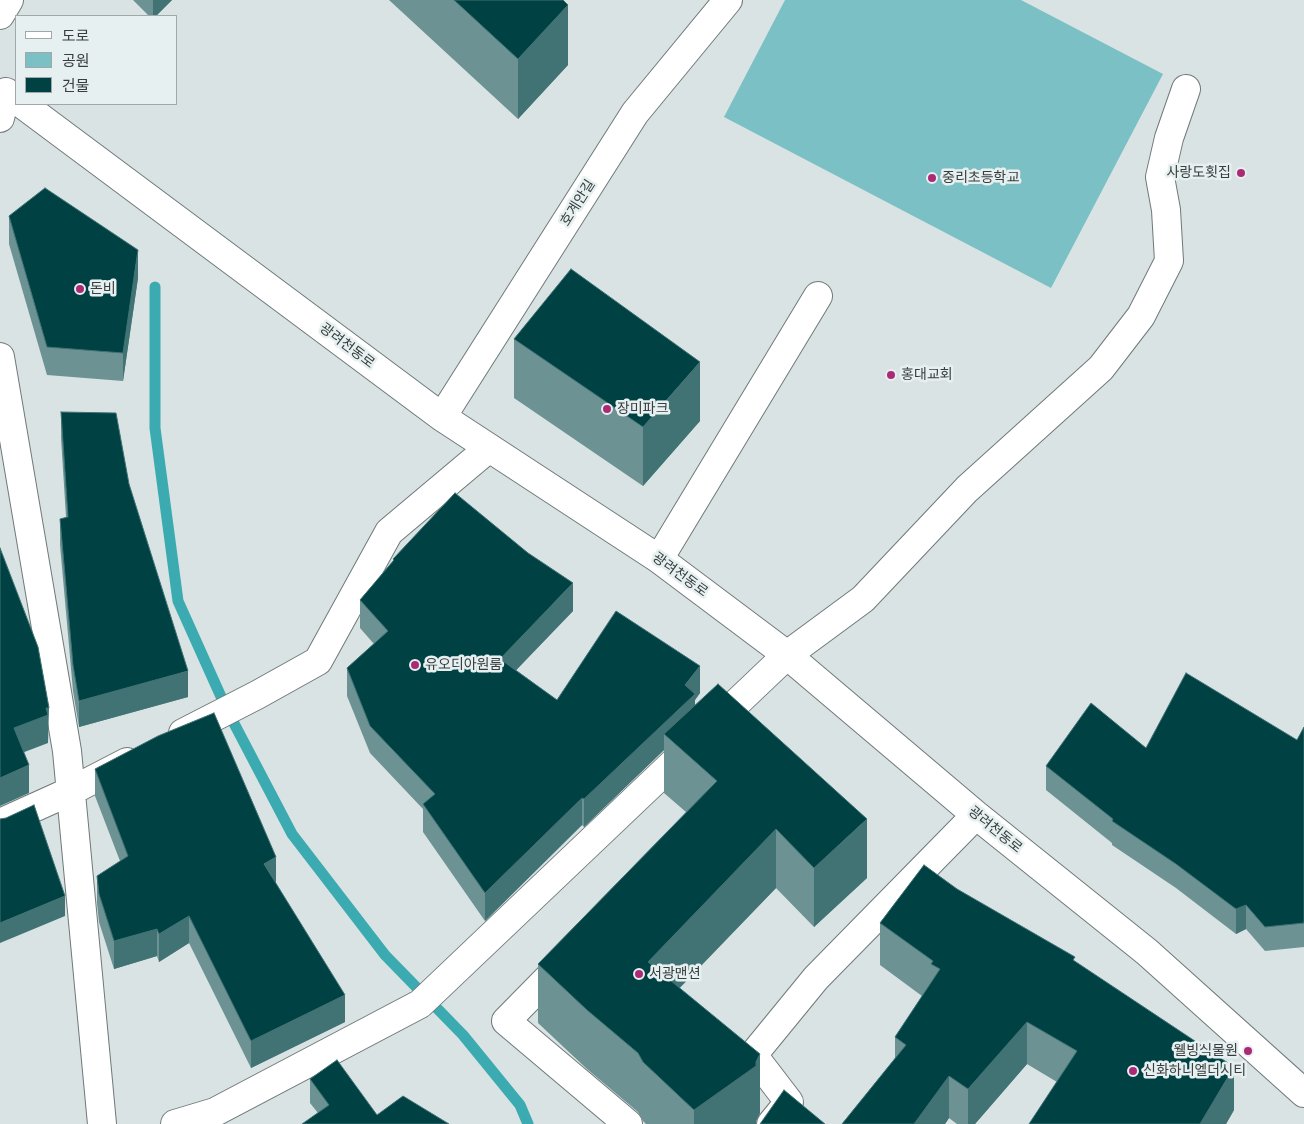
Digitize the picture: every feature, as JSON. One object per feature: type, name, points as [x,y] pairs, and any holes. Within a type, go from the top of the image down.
[{"type":"street","points":[[0,15],[9,0]]},
{"type":"street","name":"호계안길","points":[[442,417],[635,113],[728,0]]},
{"type":"street","points":[[175,1124],[215,1112],[420,1004],[787,655],[862,599],[968,489],[1101,368],[1141,316],[1169,262],[1166,210],[1160,177],[1169,138],[1186,89]]},
{"type":"street","points":[[0,118],[11,96]]},
{"type":"street","name":"광려천동로","points":[[23,105],[442,417],[659,559],[787,655],[976,815],[1146,952],[1304,1093]]},
{"type":"street","points":[[659,559],[818,296]]},
{"type":"street","points":[[0,357],[67,751],[102,1124]]},
{"type":"street","points":[[0,823],[71,791],[257,695],[318,661],[389,532],[489,448]]},
{"type":"street","points":[[771,1124],[789,1102],[753,1055],[816,978],[976,815]]},
{"type":"street","points":[[582,943],[506,1021],[628,1124]]},
{"type":"green space","name":"중리초등학교","points":[[785,0],[1021,0],[1163,74],[1051,288],[724,117]]},
{"type":"building","points":[[454,0],[563,0],[568,5],[518,59]]},
{"type":"building","points":[[45,188],[138,250],[123,353],[47,347],[9,216]]},
{"type":"building","points":[[571,269],[700,362],[643,427],[514,339]]},
{"type":"building","points":[[61,412],[116,413],[129,484],[188,671],[79,701],[73,665],[60,519],[68,517]]},
{"type":"building","points":[[455,493],[528,553],[573,583],[500,659],[557,700],[616,611],[700,666],[685,685],[695,694],[584,799],[582,798],[485,893],[423,804],[435,794],[370,726],[347,668],[388,631],[360,600],[393,559]]},
{"type":"building","points":[[0,548],[38,647],[49,708],[46,708],[48,715],[14,728],[29,765],[0,778]]},
{"type":"building","points":[[1186,673],[1297,740],[1304,727],[1304,923],[1265,927],[1246,905],[1236,909],[1176,864],[1112,821],[1113,819],[1046,766],[1091,703],[1146,748]]},
{"type":"building","points":[[718,684],[867,819],[814,868],[776,829],[648,962],[760,1054],[756,1066],[694,1110],[643,1062],[638,1053],[587,1010],[538,964],[717,781],[664,734]]},
{"type":"building","points":[[214,713],[276,857],[264,864],[345,995],[251,1041],[189,916],[159,934],[157,929],[114,941],[99,894],[97,876],[128,856],[95,769],[158,736]]},
{"type":"building","points":[[34,805],[65,896],[0,923],[0,819]]},
{"type":"building","points":[[924,865],[957,889],[1075,957],[1073,960],[1234,1067],[1200,1124],[1029,1124],[1077,1051],[1027,1022],[968,1089],[949,1076],[914,1124],[842,1124],[906,1045],[895,1037],[940,969],[931,964],[933,961],[880,923]]},
{"type":"building","points":[[337,1060],[377,1115],[403,1096],[449,1124],[302,1124],[329,1105],[310,1079]]},
{"type":"building","points":[[784,1090],[825,1124],[760,1124]]},
{"type":"waterway","points":[[155,287],[155,428],[178,601],[227,710],[292,834],[385,955],[463,1035],[520,1105],[528,1124]]},
{"type":"place","name":"사랑도횟집","points":[[1241,173]]},
{"type":"place","name":"중리초등학교","points":[[932,178]]},
{"type":"place","name":"돈비","points":[[80,289]]},
{"type":"place","name":"홍대교회","points":[[891,375]]},
{"type":"place","name":"장미파크","points":[[607,409]]},
{"type":"place","name":"유오디아원룸","points":[[415,665]]},
{"type":"place","name":"서광맨션","points":[[639,974]]},
{"type":"place","name":"웰빙식물원","points":[[1248,1051]]},
{"type":"place","name":"신화하니엘더시티","points":[[1133,1071]]}]
